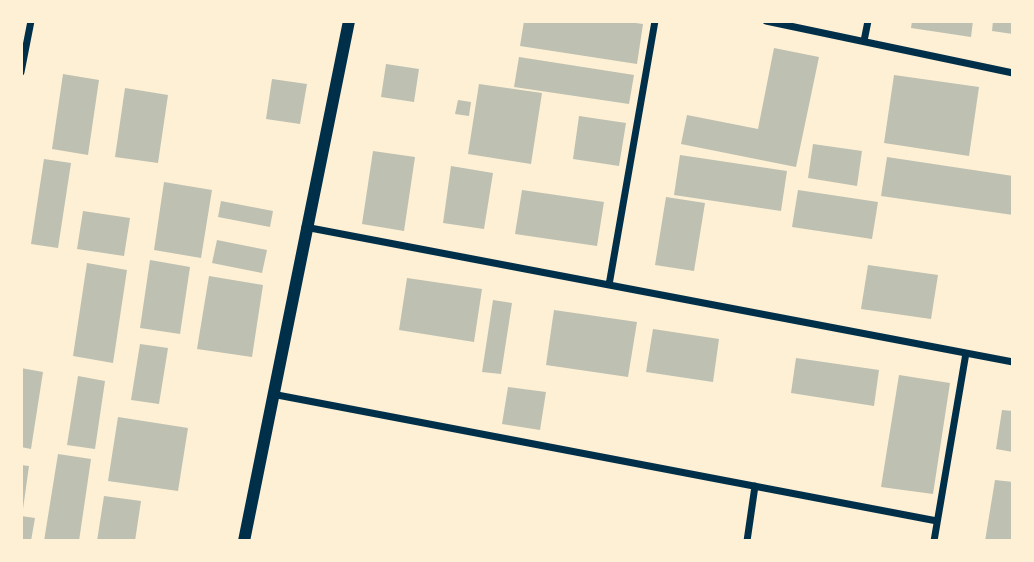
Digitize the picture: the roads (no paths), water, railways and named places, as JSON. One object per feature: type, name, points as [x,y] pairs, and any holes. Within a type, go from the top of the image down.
[{"type":"street","points":[[21,72],[31,21]]},
{"type":"street","points":[[244,541],[305,227],[349,21]]},
{"type":"street","points":[[610,285],[655,21]]},
{"type":"street","points":[[766,21],[1013,73]]},
{"type":"street","points":[[864,41],[868,21]]},
{"type":"street","points":[[305,227],[1013,362]]},
{"type":"street","points":[[933,541],[966,353]]},
{"type":"street","points":[[272,394],[937,522]]},
{"type":"street","points":[[747,541],[755,486]]}]
